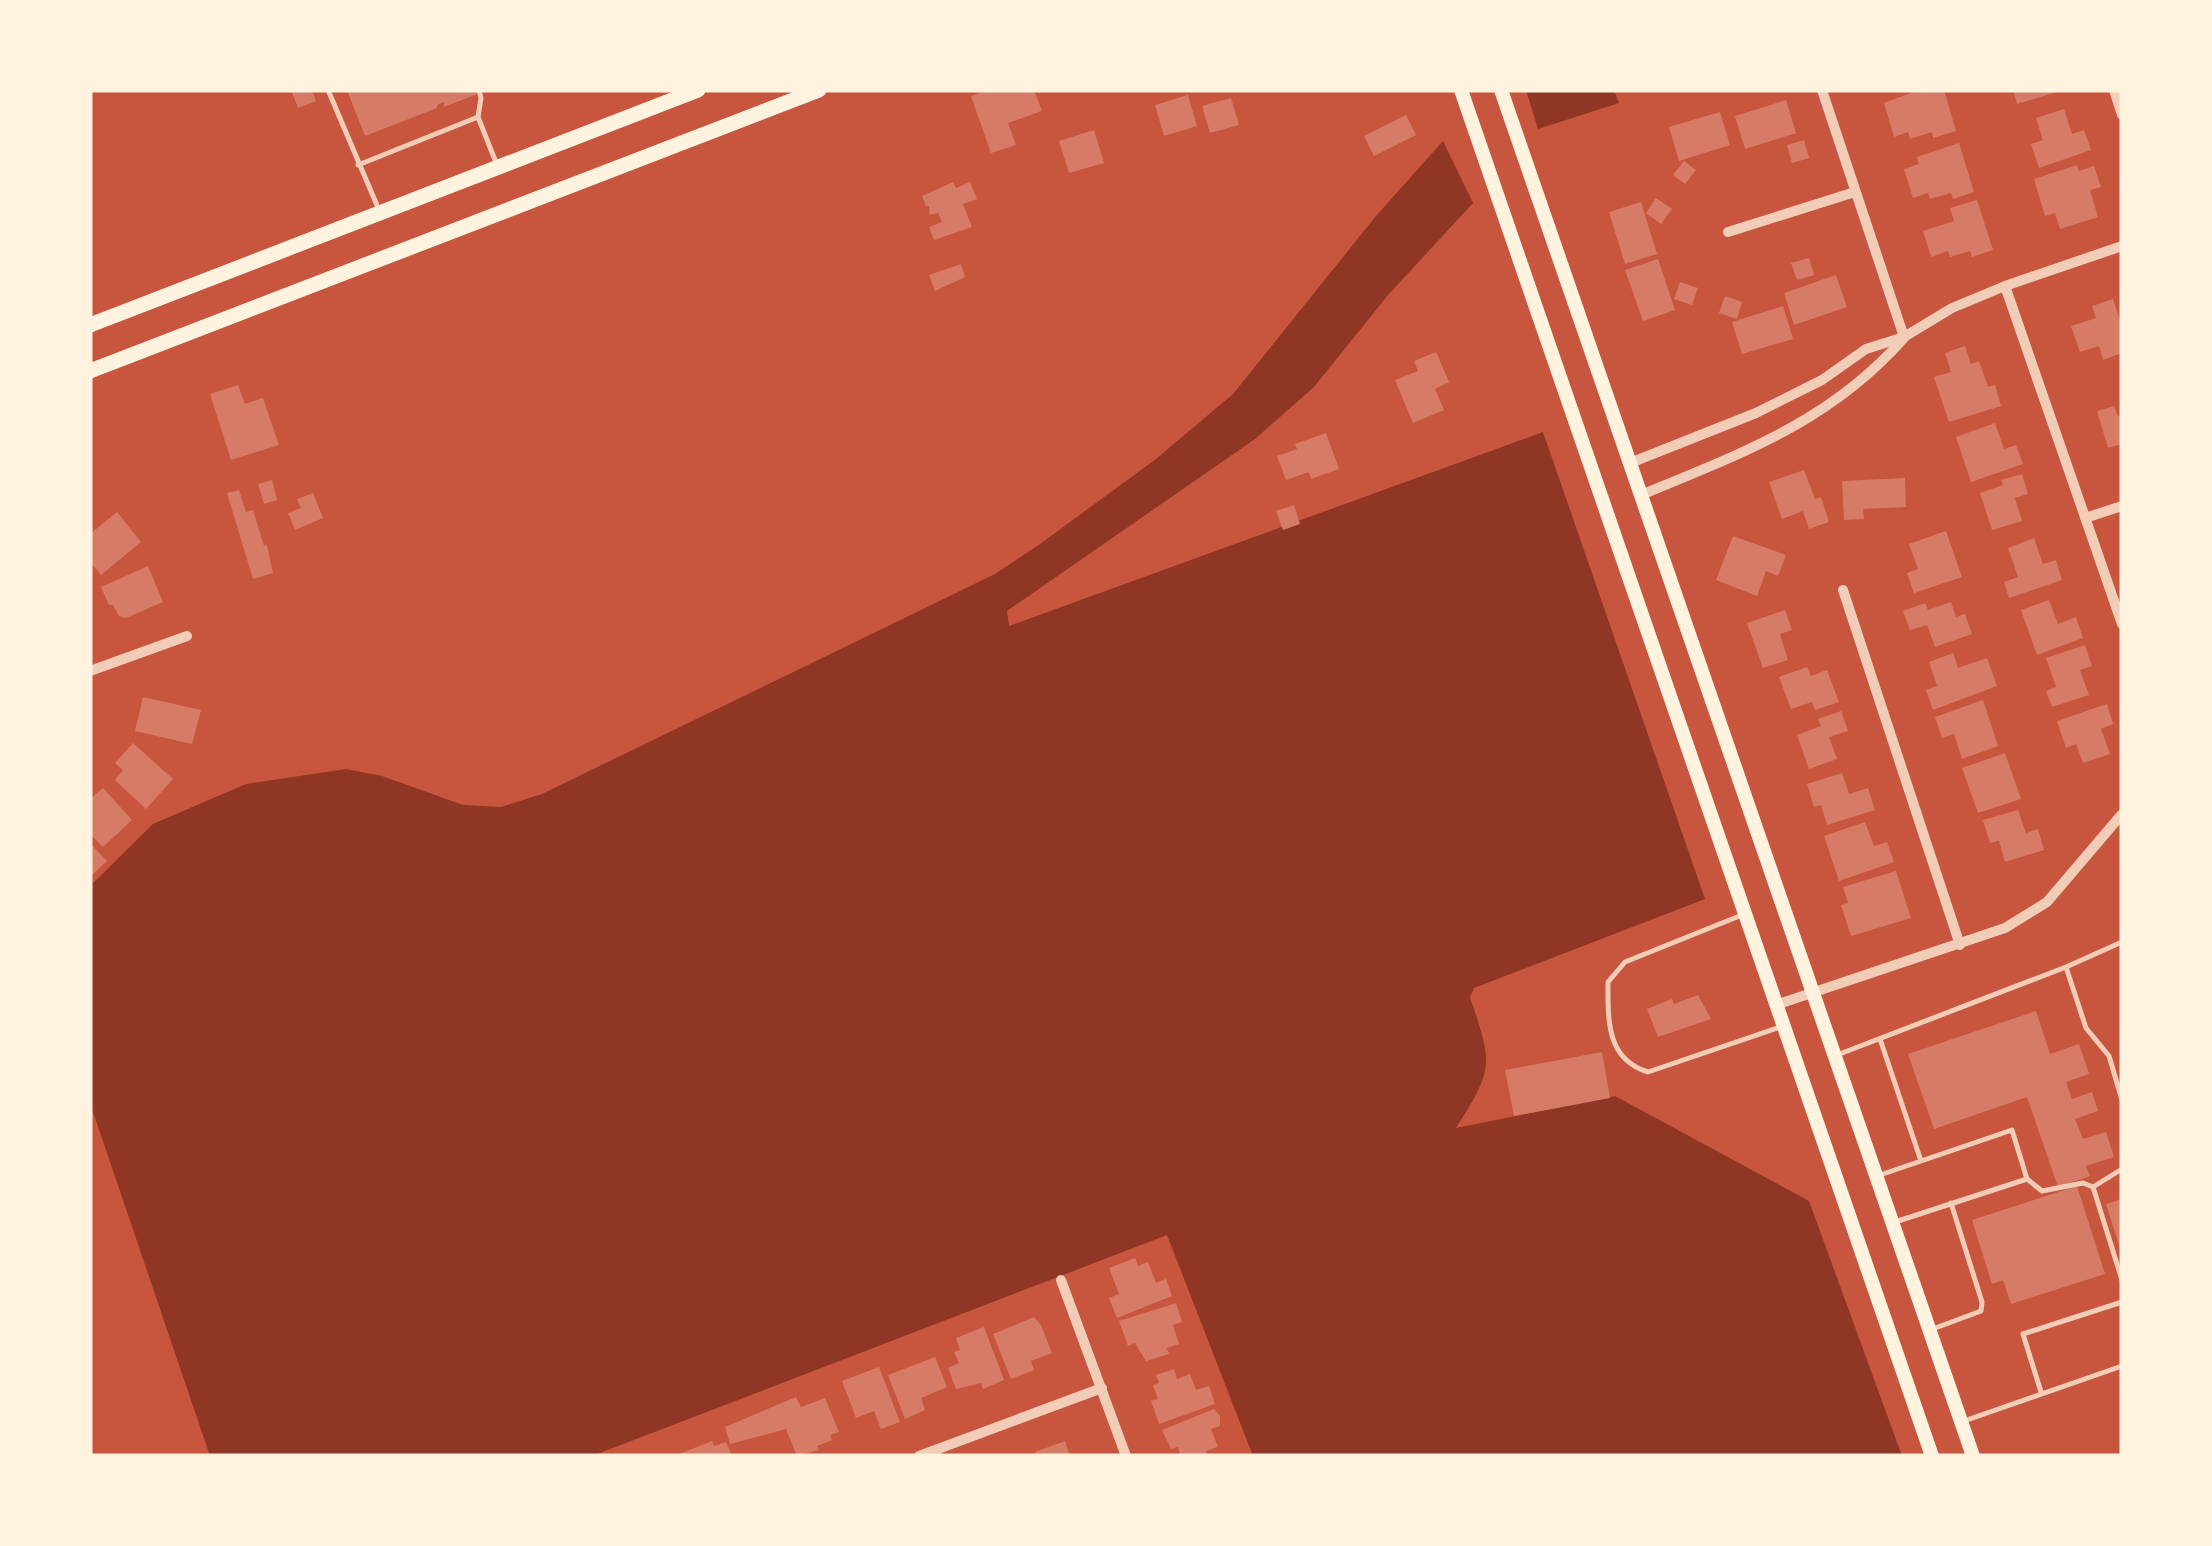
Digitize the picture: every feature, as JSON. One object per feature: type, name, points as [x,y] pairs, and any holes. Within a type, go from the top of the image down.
[{"type":"main road","points":[[90,324],[679,94],[698,90]]},
{"type":"main road","points":[[90,371],[820,90]]},
{"type":"main road","points":[[1461,90],[1932,1456]]},
{"type":"main road","points":[[1501,90],[1974,1456]]},
{"type":"street","points":[[1822,90],[1904,337]]},
{"type":"street","points":[[2114,90],[2122,116]]},
{"type":"street","points":[[1728,232],[1855,192]]},
{"type":"street","points":[[1630,463],[1756,413],[1822,380],[1866,349],[1904,337],[1952,308],[2122,246]]},
{"type":"street","points":[[2005,286],[2122,624]]},
{"type":"street","points":[[1641,495],[1756,448],[1810,417],[1874,372],[1904,337]]},
{"type":"street","points":[[2085,518],[2122,506]]},
{"type":"street","points":[[1843,590],[1960,945]]},
{"type":"street","points":[[90,671],[187,636]]},
{"type":"street","points":[[1776,1005],[2004,928],[2047,902],[2122,814]]},
{"type":"street","points":[[1061,1280],[1126,1456]]},
{"type":"street","points":[[919,1456],[1102,1388]]},
{"type":"lane","points":[[328,90],[380,213]]},
{"type":"lane","points":[[478,90],[478,117],[498,167]]},
{"type":"lane","points":[[358,165],[478,117]]},
{"type":"lane","points":[[1744,914],[1624,962],[1608,982],[1608,1022],[1621,1056],[1629,1066],[1648,1072],[1783,1026]]},
{"type":"lane","points":[[1834,1056],[2066,968],[2122,942]]},
{"type":"lane","points":[[2066,968],[2086,1028],[2109,1056],[2122,1100]]},
{"type":"lane","points":[[1880,1039],[1921,1161]]},
{"type":"lane","points":[[1876,1176],[2012,1130],[2028,1179],[2042,1190],[2083,1182],[2093,1187],[2122,1280]]},
{"type":"lane","points":[[2093,1187],[2122,1170]]},
{"type":"lane","points":[[1892,1222],[2028,1179]]},
{"type":"lane","points":[[1930,1330],[1981,1311],[1982,1302],[1952,1203]]},
{"type":"lane","points":[[2041,1392],[2023,1334],[2122,1302]]},
{"type":"lane","points":[[1962,1422],[2122,1366]]},
{"type":"shaded area","points":[[1526,90],[1614,90],[1619,103],[1538,129]]},
{"type":"shaded area","points":[[1443,141],[1473,203],[1388,295],[1314,387],[1255,439],[1007,611],[1009,626],[1543,432],[1705,899],[1474,988],[1470,997],[1483,1037],[1486,1065],[1478,1091],[1456,1128],[1615,1096],[1809,1201],[1902,1456],[1253,1456],[1167,1235],[592,1456],[210,1456],[90,1103],[90,886],[153,824],[246,784],[346,769],[382,776],[463,805],[501,807],[542,794],[995,574],[1156,459],[1233,394],[1376,216]]},
{"type":"building","points":[[291,90],[312,90],[316,101],[298,108]]},
{"type":"building","points":[[347,90],[475,90],[477,94],[444,107],[444,102],[365,136]]},
{"type":"building","points":[[989,90],[1034,90],[1042,111],[1008,123],[1016,145],[991,153],[971,96]]},
{"type":"building","points":[[1919,90],[1944,90],[1956,131],[1933,138],[1932,132],[1910,139],[1908,132],[1894,137],[1884,103]]},
{"type":"building","points":[[2013,90],[2060,90],[2060,91],[2017,104]]},
{"type":"building","points":[[1188,95],[1197,126],[1164,136],[1155,105]]},
{"type":"building","points":[[1231,98],[1239,125],[1210,133],[1202,106]]},
{"type":"building","points":[[1786,100],[1796,133],[1745,149],[1735,116]]},
{"type":"building","points":[[2064,109],[2072,134],[2084,130],[2091,150],[2039,168],[2031,144],[2043,140],[2036,118]]},
{"type":"building","points":[[1720,112],[1730,145],[1679,161],[1669,127]]},
{"type":"building","points":[[1406,115],[1416,135],[1374,156],[1364,136]]},
{"type":"building","points":[[1094,130],[1104,163],[1069,173],[1059,141]]},
{"type":"building","points":[[1804,140],[1809,158],[1792,163],[1787,145]]},
{"type":"building","points":[[1959,143],[1974,192],[1953,199],[1951,193],[1930,199],[1928,193],[1913,198],[1904,169],[1919,164],[1917,157]]},
{"type":"building","points":[[1684,161],[1696,170],[1685,184],[1673,175]]},
{"type":"building","points":[[2077,165],[2079,171],[2094,166],[2101,187],[2090,190],[2098,217],[2060,229],[2055,213],[2045,216],[2034,179]]},
{"type":"building","points":[[953,182],[956,188],[970,182],[977,199],[963,204],[972,227],[934,240],[929,227],[942,222],[938,213],[930,215],[922,196]]},
{"type":"building","points":[[1656,198],[1672,209],[1661,224],[1646,213]]},
{"type":"building","points":[[1977,200],[1993,250],[1972,257],[1970,251],[1950,257],[1948,251],[1931,257],[1923,231],[1954,221],[1950,208]]},
{"type":"building","points":[[1641,202],[1657,254],[1625,264],[1609,212]]},
{"type":"building","points":[[1809,258],[1814,275],[1797,280],[1791,263]]},
{"type":"building","points":[[1658,259],[1675,310],[1643,321],[1625,270]]},
{"type":"building","points":[[961,264],[965,277],[935,291],[929,275]]},
{"type":"building","points":[[1836,275],[1847,307],[1794,325],[1784,293]]},
{"type":"building","points":[[1680,282],[1698,288],[1692,305],[1674,299]]},
{"type":"building","points":[[1725,296],[1742,302],[1737,319],[1719,313]]},
{"type":"building","points":[[2113,299],[2122,326],[2122,353],[2103,360],[2099,346],[2080,352],[2071,326],[2096,318],[2092,306]]},
{"type":"building","points":[[1783,306],[1793,339],[1742,354],[1732,322]]},
{"type":"building","points":[[1965,346],[1971,364],[1979,361],[1988,387],[1995,385],[2001,406],[1949,422],[1934,377],[1951,372],[1945,353]]},
{"type":"building","points":[[1436,352],[1449,382],[1435,389],[1444,410],[1413,423],[1395,380],[1418,371],[1414,361]]},
{"type":"building","points":[[238,385],[245,404],[263,398],[279,445],[231,460],[210,394]]},
{"type":"building","points":[[2114,406],[2118,416],[2122,415],[2122,444],[2108,448],[2097,411]]},
{"type":"building","points":[[1995,423],[2004,449],[2016,445],[2023,464],[1971,482],[1956,437]]},
{"type":"building","points":[[1326,433],[1339,469],[1311,479],[1309,472],[1286,480],[1277,456],[1297,449],[1295,444]]},
{"type":"building","points":[[1804,470],[1815,499],[1821,497],[1829,522],[1809,529],[1803,511],[1782,519],[1769,482]]},
{"type":"building","points":[[2022,474],[2028,494],[2015,498],[2022,521],[1992,530],[1980,493],[2003,485],[2001,480]]},
{"type":"building","points":[[1905,478],[1906,507],[1863,509],[1864,519],[1844,520],[1842,481]]},
{"type":"building","points":[[272,480],[277,500],[264,504],[258,484]]},
{"type":"building","points":[[239,490],[246,512],[253,510],[273,573],[253,579],[227,493]]},
{"type":"building","points":[[313,493],[323,518],[295,530],[288,513],[301,508],[297,499]]},
{"type":"building","points":[[1294,505],[1300,524],[1283,530],[1276,511]]},
{"type":"building","points":[[117,512],[141,542],[101,575],[90,562],[90,534]]},
{"type":"building","points":[[1946,531],[1962,577],[1914,593],[1907,573],[1918,569],[1909,544]]},
{"type":"building","points":[[1733,536],[1786,555],[1778,576],[1766,571],[1757,596],[1716,580]]},
{"type":"building","points":[[2034,538],[2043,564],[2056,560],[2062,580],[2009,598],[2004,582],[2018,577],[2008,548]]},
{"type":"building","points":[[148,566],[163,602],[126,618],[119,616],[101,587]]},
{"type":"building","points":[[2049,600],[2058,624],[2076,617],[2083,638],[2037,655],[2021,610]]},
{"type":"building","points":[[1951,602],[1956,617],[1965,614],[1972,634],[1935,647],[1927,625],[1910,630],[1903,611],[1925,603],[1928,610]]},
{"type":"building","points":[[1785,610],[1792,630],[1780,634],[1788,660],[1763,668],[1747,623]]},
{"type":"building","points":[[2085,645],[2092,666],[2080,670],[2089,695],[2052,707],[2046,691],[2056,687],[2046,658]]},
{"type":"building","points":[[1953,653],[1958,668],[1987,658],[1997,686],[1933,710],[1926,690],[1937,686],[1929,662]]},
{"type":"building","points":[[1807,667],[1811,676],[1827,670],[1839,702],[1815,710],[1812,702],[1791,709],[1779,677]]},
{"type":"building","points":[[143,697],[201,710],[192,744],[135,731]]},
{"type":"building","points":[[1983,700],[1998,746],[1962,759],[1954,734],[1942,738],[1935,717]]},
{"type":"building","points":[[2107,704],[2113,724],[2101,729],[2110,754],[2083,763],[2076,744],[2066,748],[2057,721]]},
{"type":"building","points":[[1841,711],[1848,731],[1829,737],[1837,759],[1809,769],[1797,735],[1821,726],[1818,719]]},
{"type":"building","points":[[133,743],[173,779],[146,809],[115,780],[123,770],[115,763]]},
{"type":"building","points":[[2005,753],[2021,799],[1978,813],[1962,768]]},
{"type":"building","points":[[1842,773],[1849,794],[1868,788],[1875,810],[1827,825],[1821,805],[1814,807],[1807,784]]},
{"type":"building","points":[[103,788],[132,820],[103,847],[90,834],[90,799]]},
{"type":"building","points":[[2018,810],[2026,833],[2038,829],[2044,850],[2005,862],[1999,841],[1990,843],[1983,820]]},
{"type":"building","points":[[1865,822],[1874,846],[1887,842],[1894,862],[1839,881],[1824,836]]},
{"type":"building","points":[[90,843],[107,861],[90,877]]},
{"type":"building","points":[[1896,871],[1911,918],[1851,936],[1841,905],[1848,903],[1843,887]]},
{"type":"building","points":[[1698,995],[1711,1019],[1658,1037],[1647,1009],[1672,999],[1674,1004]]},
{"type":"building","points":[[2036,1011],[2050,1054],[2079,1044],[2089,1074],[2066,1082],[2072,1099],[2092,1092],[2098,1111],[2075,1119],[2083,1139],[2106,1132],[2114,1157],[2086,1166],[2090,1176],[2058,1187],[2027,1097],[1934,1129],[1908,1054]]},
{"type":"building","points":[[1602,1052],[1610,1098],[1514,1116],[1505,1070]]},
{"type":"building","points":[[2077,1186],[2105,1274],[2011,1304],[2003,1280],[1992,1284],[1972,1220]]},
{"type":"building","points":[[2122,1199],[2122,1252],[2121,1252],[2106,1204]]},
{"type":"building","points":[[1135,1258],[1138,1266],[1148,1262],[1156,1283],[1166,1279],[1172,1296],[1117,1318],[1109,1298],[1119,1294],[1109,1268]]},
{"type":"building","points":[[1176,1303],[1182,1322],[1173,1325],[1179,1344],[1167,1348],[1169,1354],[1146,1361],[1135,1343],[1128,1346],[1119,1321]]},
{"type":"building","points":[[1034,1317],[1052,1353],[1031,1361],[1034,1370],[1011,1379],[993,1334]]},
{"type":"building","points":[[984,1327],[1004,1380],[983,1389],[981,1383],[956,1389],[948,1368],[959,1363],[954,1352],[960,1350],[956,1338]]},
{"type":"building","points":[[935,1357],[947,1387],[921,1398],[925,1410],[905,1419],[888,1375]]},
{"type":"building","points":[[879,1367],[900,1422],[881,1429],[874,1411],[856,1418],[842,1381]]},
{"type":"building","points":[[1174,1369],[1177,1379],[1190,1374],[1196,1390],[1209,1386],[1215,1404],[1159,1424],[1151,1401],[1158,1399],[1153,1385],[1159,1383],[1156,1375]]},
{"type":"building","points":[[796,1397],[801,1407],[825,1398],[839,1432],[817,1446],[819,1450],[797,1456],[786,1429],[730,1444],[725,1427]]},
{"type":"building","points":[[1214,1409],[1220,1416],[1220,1426],[1211,1429],[1218,1447],[1206,1451],[1208,1456],[1180,1456],[1178,1447],[1171,1449],[1162,1430]]},
{"type":"building","points":[[712,1441],[714,1446],[726,1442],[732,1456],[674,1456]]},
{"type":"building","points":[[1065,1441],[1070,1456],[1037,1456],[1035,1452]]}]
